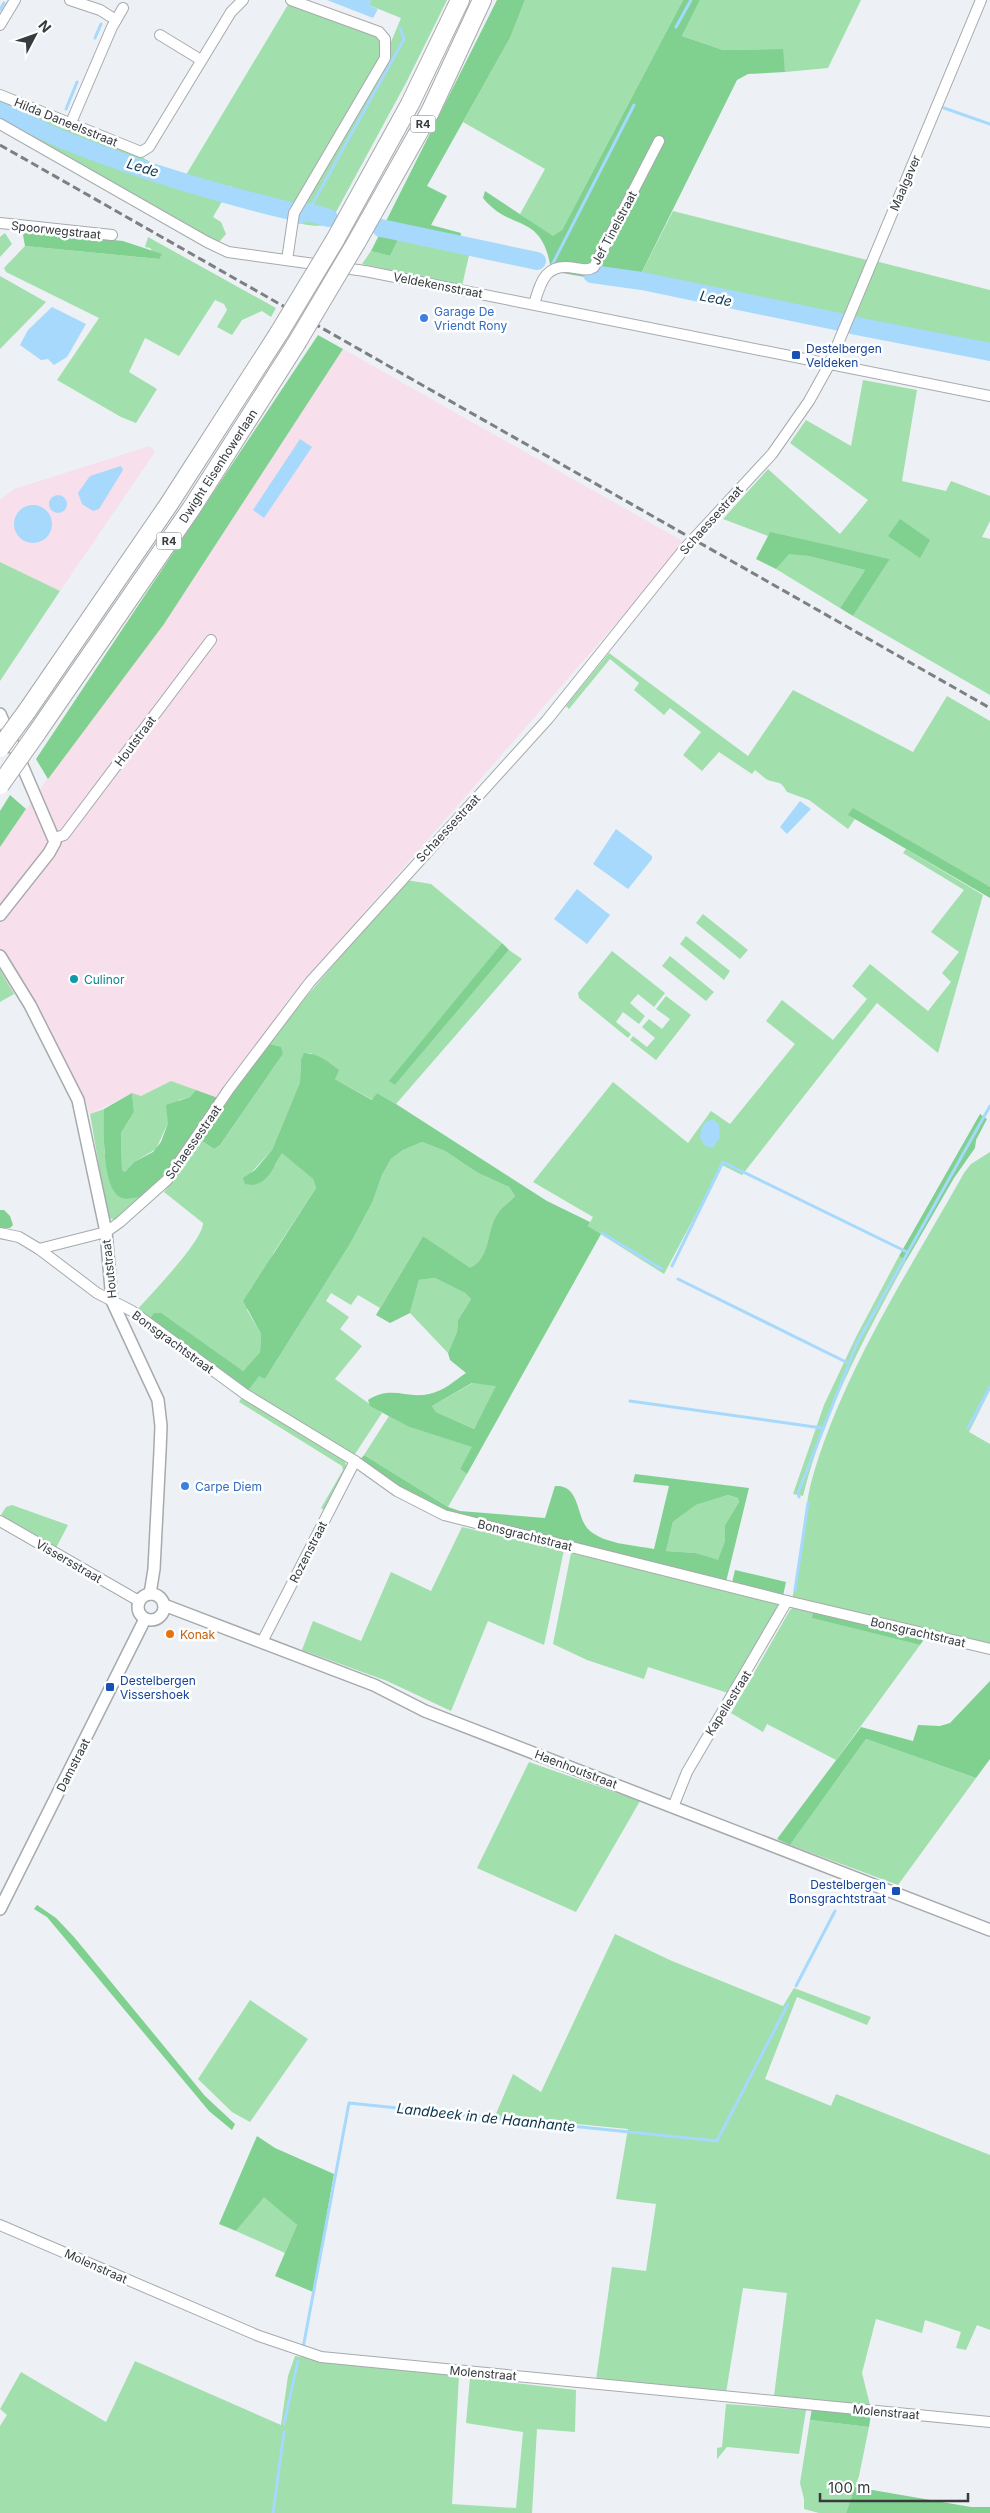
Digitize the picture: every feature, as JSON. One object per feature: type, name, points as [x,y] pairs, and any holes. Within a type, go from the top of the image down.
[{"type":"highway","name":"Dwight Eisenhowerlaan","points":[[0,748],[169,504],[279,333],[335,240],[410,104],[460,0]]},
{"type":"highway","name":"Dwight Eisenhowerlaan","points":[[0,784],[190,509],[296,344],[430,112],[482,0]]},
{"type":"street","points":[[0,25],[14,0]]},
{"type":"street","points":[[70,0],[100,10],[116,20]]},
{"type":"street","name":"Hilda Daneelsstraat","points":[[0,95],[141,152],[149,147],[231,12],[243,0]]},
{"type":"street","points":[[286,260],[294,213],[385,58],[385,39],[379,32],[291,0]]},
{"type":"street","name":"Maalgaver","points":[[828,365],[981,0]]},
{"type":"street","points":[[70,124],[123,8]]},
{"type":"street","points":[[160,35],[201,60]]},
{"type":"street","name":"Veldekensstraat","points":[[0,124],[207,242],[228,252],[365,271],[990,396]]},
{"type":"street","name":"Jef Tinelstraat","points":[[534,304],[542,279],[552,270],[562,265],[585,269],[594,267],[659,141]]},
{"type":"street","name":"Spoorwegstraat","points":[[0,224],[112,236]]},
{"type":"street","name":"Schaessestraat","points":[[39,1249],[106,1232],[167,1180],[229,1089],[310,982],[400,880],[547,720],[677,558],[772,454],[809,401],[828,365]]},
{"type":"street","name":"Houtstraat","points":[[0,915],[50,853],[54,846],[55,838],[64,835],[211,640]]},
{"type":"street","points":[[0,714],[55,838]]},
{"type":"street","name":"Houtstraat","points":[[0,956],[30,1005],[78,1100],[106,1232],[112,1301],[152,1383],[160,1415],[154,1568],[150,1594]]},
{"type":"street","points":[[0,1233],[19,1237],[39,1249],[97,1293],[112,1301]]},
{"type":"street","name":"Bonsgrachtstraat","points":[[112,1301],[132,1311],[244,1394],[355,1461],[397,1491],[444,1515],[787,1601],[990,1649]]},
{"type":"street","name":"Rozenstraat","points":[[262,1642],[355,1461]]},
{"type":"street","name":"Vissersstraat","points":[[0,1521],[139,1601]]},
{"type":"street","points":[[150,1594],[160,1597],[164,1605],[164,1611],[159,1618],[152,1620],[145,1619],[138,1612],[139,1601],[143,1596],[150,1594]]},
{"type":"street","name":"Kapellestraat","points":[[673,1807],[687,1772],[787,1601]]},
{"type":"street","name":"Haenhoutstraat","points":[[164,1605],[374,1685],[425,1711],[990,1930]]},
{"type":"street","name":"Damstraat","points":[[0,1909],[145,1619]]},
{"type":"street","name":"Molenstraat","points":[[0,2225],[260,2336],[321,2358],[990,2422]]},
{"type":"shaded area","points":[[343,349],[686,543],[289,999],[218,1098],[171,1081],[141,1096],[132,1093],[90,1114],[84,1098],[35,1001],[26,988],[14,994],[0,970],[0,847],[55,768],[164,624]]},
{"type":"shaded area","points":[[150,446],[155,452],[60,591],[0,562],[0,500],[14,489]]},
{"type":"green space","points":[[371,0],[447,0],[407,81],[329,225],[316,226],[290,220],[231,186],[213,217],[221,222],[226,234],[220,241],[214,241],[0,121],[0,99],[136,154],[183,180],[289,3],[391,42],[401,18],[369,5]]},
{"type":"green space","points":[[497,0],[525,0],[510,38],[427,186],[447,196],[431,225],[461,233],[459,248],[401,234],[390,256],[371,251]]},
{"type":"green space","points":[[525,0],[683,0],[562,230],[553,237],[520,214],[545,169],[463,122],[510,38]]},
{"type":"green space","points":[[683,0],[700,0],[682,36],[723,50],[783,49],[785,72],[748,74],[737,80],[635,286],[551,271],[547,252],[541,239],[524,225],[494,209],[483,198],[485,191],[553,236],[562,230]]},
{"type":"green space","points":[[700,0],[861,0],[828,68],[785,72],[782,49],[723,50],[682,36]]},
{"type":"green space","points":[[673,211],[867,260],[838,329],[635,286]]},
{"type":"green space","points":[[27,231],[123,241],[162,254],[159,259],[25,246],[23,235]]},
{"type":"green space","points":[[5,233],[12,244],[0,257],[0,237]]},
{"type":"green space","points":[[401,234],[470,251],[462,286],[362,264],[371,251],[390,256]]},
{"type":"green space","points":[[148,237],[276,308],[271,317],[262,311],[242,320],[232,335],[217,327],[227,310],[224,304],[215,300],[179,356],[145,338],[129,372],[157,389],[136,423],[121,417],[57,380],[99,318],[6,272],[4,268],[25,246],[159,259],[150,248],[145,247]]},
{"type":"green space","points":[[875,261],[990,290],[990,356],[850,329]]},
{"type":"green space","points":[[0,276],[46,302],[0,349]]},
{"type":"green space","points":[[318,335],[343,349],[164,624],[48,779],[36,759]]},
{"type":"green space","points":[[863,380],[917,390],[902,481],[946,491],[951,481],[990,496],[990,521],[982,537],[990,539],[990,695],[853,616],[890,559],[770,533],[768,536],[723,519],[768,469],[840,534],[868,500],[790,443],[806,420],[851,446]]},
{"type":"green space","points":[[900,519],[930,540],[920,558],[888,536]]},
{"type":"green space","points":[[770,532],[890,559],[853,616],[840,608],[865,570],[808,556],[789,554],[776,569],[756,559]]},
{"type":"green space","points":[[789,553],[865,570],[840,608],[776,569]]},
{"type":"green space","points":[[0,562],[60,591],[0,681]]},
{"type":"green space","points":[[609,653],[748,756],[793,690],[913,752],[947,696],[990,721],[990,887],[848,815],[855,819],[848,829],[809,800],[787,792],[781,784],[768,780],[755,770],[752,774],[719,752],[702,771],[683,755],[701,732],[670,708],[664,715],[634,690],[639,683],[610,659],[569,709],[566,706]]},
{"type":"green space","points":[[10,795],[26,809],[0,847],[0,811]]},
{"type":"green space","points":[[853,808],[990,887],[990,898],[848,815]]},
{"type":"green space","points":[[906,849],[983,895],[938,1053],[877,1003],[742,1175],[722,1165],[664,1274],[588,1226],[593,1217],[533,1182],[613,1082],[688,1143],[711,1111],[730,1124],[795,1044],[766,1021],[782,1000],[833,1040],[867,999],[852,986],[870,964],[928,1011],[951,982],[942,973],[959,952],[931,932],[964,890],[903,853]]},
{"type":"green space","points":[[406,880],[431,884],[502,943],[390,1081],[395,1085],[509,950],[522,959],[396,1104],[377,1093],[373,1100],[335,1079],[311,1053],[304,1054],[301,1059],[300,1082],[272,1150],[249,1175],[275,1166],[282,1152],[313,1179],[316,1188],[274,1252],[247,1310],[261,1334],[260,1352],[243,1371],[136,1311],[195,1242],[203,1223],[164,1192],[202,1141],[214,1149],[220,1145],[283,1054],[269,1044],[277,1031]]},
{"type":"green space","points":[[703,914],[748,950],[740,959],[696,923]]},
{"type":"green space","points":[[686,936],[730,971],[724,980],[680,944]]},
{"type":"green space","points":[[502,943],[509,950],[395,1085],[389,1081]]},
{"type":"green space","points":[[612,951],[665,993],[654,1007],[638,994],[630,1003],[645,1016],[639,1024],[623,1012],[616,1022],[631,1034],[628,1038],[579,998],[578,993]]},
{"type":"green space","points":[[670,956],[714,992],[706,1001],[662,966]]},
{"type":"green space","points":[[0,970],[14,994],[0,1002]]},
{"type":"green space","points":[[666,996],[691,1015],[656,1060],[630,1040],[633,1036],[647,1047],[655,1038],[642,1027],[649,1019],[662,1029],[670,1019],[656,1009]]},
{"type":"green space","points":[[269,1044],[281,1047],[283,1054],[220,1145],[214,1149],[202,1141],[205,1134],[264,1047]]},
{"type":"green space","points":[[304,1053],[323,1058],[339,1070],[335,1079],[372,1100],[377,1093],[396,1104],[547,1201],[590,1222],[588,1226],[601,1234],[467,1474],[460,1469],[472,1447],[409,1427],[370,1406],[368,1400],[384,1393],[421,1395],[434,1393],[466,1373],[450,1360],[448,1353],[457,1332],[458,1320],[471,1299],[465,1293],[435,1278],[419,1280],[410,1313],[390,1323],[376,1315],[423,1236],[470,1268],[482,1258],[498,1213],[515,1196],[509,1187],[478,1173],[445,1151],[422,1142],[403,1150],[391,1159],[382,1175],[373,1201],[350,1244],[265,1379],[259,1376],[248,1391],[149,1321],[154,1313],[161,1313],[243,1371],[260,1352],[261,1334],[243,1301],[316,1188],[313,1179],[282,1153],[264,1180],[253,1185],[245,1184],[243,1178],[255,1170],[272,1150],[300,1082],[301,1059]],"holes":[[[472,1383],[496,1386],[474,1429],[436,1412],[432,1406]]]},
{"type":"green space","points":[[171,1081],[196,1090],[190,1097],[179,1100],[168,1114],[168,1123],[156,1149],[134,1162],[125,1172],[122,1170],[121,1133],[134,1112],[132,1093],[141,1096]]},
{"type":"green space","points":[[196,1090],[218,1098],[169,1169],[145,1196],[131,1199],[122,1198],[115,1193],[110,1183],[105,1157],[104,1109],[132,1093],[134,1112],[121,1133],[122,1170],[125,1172],[134,1162],[153,1152],[161,1142],[168,1123],[166,1105],[190,1097]]},
{"type":"green space","points":[[104,1109],[104,1150],[108,1174],[145,1196],[117,1220],[108,1218],[90,1114]]},
{"type":"green space","points":[[980,1114],[987,1119],[976,1140],[975,1148],[954,1178],[906,1261],[899,1256]]},
{"type":"green space","points":[[422,1142],[445,1151],[478,1173],[509,1187],[515,1196],[498,1213],[482,1258],[470,1269],[423,1236],[380,1308],[358,1295],[351,1305],[331,1293],[326,1301],[349,1317],[340,1329],[362,1346],[335,1379],[382,1413],[355,1454],[351,1455],[248,1391],[259,1375],[265,1379],[350,1244],[373,1201],[382,1175],[391,1159],[403,1150]]},
{"type":"green space","points":[[990,1152],[990,1390],[969,1432],[990,1444],[990,1645],[792,1599],[800,1560],[807,1500],[811,1483],[824,1442],[840,1402],[899,1285],[964,1173],[971,1164]]},
{"type":"green space","points":[[0,1210],[4,1210],[10,1216],[13,1225],[10,1228],[0,1228]]},
{"type":"green space","points":[[899,1256],[906,1261],[847,1375],[822,1434],[803,1496],[793,1494],[824,1405],[856,1337]]},
{"type":"green space","points":[[435,1278],[465,1293],[471,1299],[458,1320],[457,1332],[448,1353],[410,1313],[419,1280]]},
{"type":"green space","points":[[473,1383],[497,1385],[474,1429],[436,1412],[432,1406]]},
{"type":"green space","points":[[242,1397],[345,1461],[347,1470],[324,1510],[321,1508],[343,1470],[342,1466],[239,1402]]},
{"type":"green space","points":[[389,1416],[409,1427],[473,1447],[460,1469],[467,1474],[448,1507],[364,1455]]},
{"type":"green space","points":[[364,1455],[448,1507],[460,1511],[545,1518],[555,1486],[563,1487],[573,1495],[584,1523],[594,1534],[610,1541],[654,1549],[669,1486],[633,1482],[635,1474],[749,1488],[726,1582],[582,1544],[458,1516],[430,1506],[359,1461]],"holes":[[[728,1495],[738,1498],[739,1502],[725,1525],[725,1541],[718,1560],[696,1553],[666,1551],[673,1522],[696,1505]]]},
{"type":"green space","points":[[728,1495],[738,1498],[739,1502],[725,1525],[725,1541],[718,1561],[696,1553],[666,1551],[673,1522],[696,1505]]},
{"type":"green space","points":[[12,1505],[68,1525],[56,1548],[1,1515],[6,1507]]},
{"type":"green space","points":[[462,1527],[564,1550],[544,1645],[488,1621],[451,1711],[387,1681],[302,1650],[313,1621],[361,1641],[391,1572],[431,1591]]},
{"type":"green space","points":[[571,1553],[776,1601],[780,1607],[728,1693],[648,1667],[644,1679],[587,1660],[553,1644]]},
{"type":"green space","points":[[735,1570],[786,1582],[783,1596],[732,1583]]},
{"type":"green space","points":[[794,1607],[814,1610],[813,1618],[920,1645],[836,1760],[767,1724],[763,1732],[731,1713],[790,1610]]},
{"type":"green space","points":[[814,1610],[925,1638],[920,1645],[812,1618]]},
{"type":"green space","points":[[990,1681],[990,1759],[976,1778],[866,1739],[790,1845],[777,1839],[861,1727],[913,1741],[918,1725],[940,1726],[950,1723]]},
{"type":"green space","points":[[866,1739],[976,1778],[898,1885],[790,1845]]},
{"type":"green space","points":[[529,1762],[640,1801],[576,1912],[477,1868]]},
{"type":"green space","points":[[37,1905],[56,1918],[74,1937],[205,2096],[235,2124],[232,2130],[209,2111],[47,1917],[34,1909]]},
{"type":"green space","points":[[615,1934],[672,1961],[783,2006],[794,1988],[871,2017],[867,2025],[797,1997],[765,2079],[831,2106],[836,2094],[990,2155],[990,2330],[977,2325],[966,2350],[956,2348],[961,2332],[925,2320],[922,2333],[876,2319],[862,2373],[870,2405],[774,2396],[787,2293],[743,2288],[726,2393],[596,2380],[612,2267],[646,2271],[656,2204],[616,2199],[628,2129],[495,2116],[513,2074],[541,2092]]},
{"type":"green space","points":[[250,2000],[308,2039],[250,2122],[232,2112],[198,2079]]},
{"type":"green space","points":[[257,2136],[275,2148],[334,2174],[313,2292],[275,2276],[297,2225],[264,2197],[236,2231],[219,2224]]},
{"type":"green space","points":[[264,2196],[297,2225],[285,2253],[236,2231]]},
{"type":"green space","points":[[295,2356],[459,2376],[452,2504],[516,2508],[523,2432],[466,2423],[470,2378],[576,2390],[575,2432],[537,2429],[532,2513],[0,2513],[0,2426],[7,2415],[0,2409],[21,2372],[106,2422],[135,2361],[281,2425],[288,2376]]},
{"type":"green space","points":[[726,2404],[806,2410],[799,2454],[727,2447],[717,2459],[717,2448],[722,2447]]},
{"type":"green space","points":[[812,2408],[871,2414],[869,2427],[810,2420]]},
{"type":"green space","points":[[810,2420],[869,2427],[859,2476],[846,2513],[819,2513],[804,2509],[804,2499],[800,2483]]},
{"type":"green space","points":[[855,2487],[971,2507],[990,2507],[990,2513],[846,2513]]},
{"type":"water","points":[[327,0],[371,0],[369,5],[378,9],[373,18]]},
{"type":"water","points":[[52,307],[86,324],[67,357],[54,365],[48,359],[41,360],[20,345],[28,330]]},
{"type":"water","points":[[300,439],[312,447],[264,518],[253,510]]},
{"type":"water","points":[[121,466],[123,470],[99,509],[93,511],[82,504],[78,493],[90,476]]},
{"type":"water","points":[[58,495],[64,498],[67,504],[64,510],[58,513],[52,510],[49,504],[52,498]]},
{"type":"water","points":[[33,505],[40,506],[46,511],[51,517],[51,531],[46,537],[40,542],[33,543],[26,542],[20,537],[15,531],[14,524],[15,517],[20,511],[26,506]]},
{"type":"water","points":[[800,801],[811,809],[787,834],[780,827]]},
{"type":"water","points":[[616,829],[652,856],[652,859],[628,889],[593,864]]},
{"type":"water","points":[[577,889],[610,915],[587,944],[554,919]]},
{"type":"water","points":[[713,1119],[719,1125],[720,1137],[713,1148],[705,1146],[700,1138],[703,1126],[707,1121]]},
{"type":"waterway","points":[[676,27],[691,0]]},
{"type":"waterway","points":[[0,10],[4,3]]},
{"type":"waterway","points":[[95,38],[101,24]]},
{"type":"waterway","points":[[308,212],[404,39],[400,28]]},
{"type":"waterway","points":[[66,109],[77,82]]},
{"type":"waterway","points":[[552,265],[634,105]]},
{"type":"waterway","points":[[944,108],[990,124]]},
{"type":"waterway","name":"Lede","points":[[0,111],[66,141],[121,162],[206,189],[291,211]]},
{"type":"waterway","name":"Lede","points":[[299,215],[308,212],[329,218]]},
{"type":"waterway","name":"Lede","points":[[381,228],[537,261]]},
{"type":"waterway","name":"Lede","points":[[592,274],[642,281],[840,322]]},
{"type":"waterway","name":"Lede","points":[[851,325],[990,352]]},
{"type":"waterway","points":[[799,1497],[798,1493],[857,1343],[990,1106]]},
{"type":"waterway","points":[[672,1266],[723,1162],[907,1252]]},
{"type":"waterway","points":[[602,1233],[662,1269]]},
{"type":"waterway","points":[[678,1279],[848,1363]]},
{"type":"waterway","points":[[968,1428],[990,1387]]},
{"type":"waterway","points":[[630,1401],[822,1428]]},
{"type":"waterway","points":[[795,1590],[808,1503]]},
{"type":"waterway","name":"Landbeek in de Haanhante","points":[[796,1986],[835,1911]]},
{"type":"waterway","name":"Landbeek in de Haanhante","points":[[303,2348],[349,2103],[717,2141],[788,2004]]},
{"type":"waterway","name":"Landbeek in de Haanhante","points":[[284,2424],[298,2361]]},
{"type":"waterway","name":"Landbeek in de Haanhante","points":[[273,2513],[284,2432]]},
{"type":"railway","points":[[0,145],[990,708]]},
{"type":"place","name":"Garage De Vriendt Rony","points":[[424,318]]},
{"type":"place","name":"Destelbergen Veldeken","points":[[796,355]]},
{"type":"place","name":"Culinor","points":[[74,979]]},
{"type":"place","name":"Carpe Diem","points":[[185,1486]]},
{"type":"place","name":"Konak","points":[[170,1634]]},
{"type":"place","name":"Destelbergen Vissershoek","points":[[110,1687]]},
{"type":"place","name":"Destelbergen Bonsgrachtstraat","points":[[896,1891]]}]
